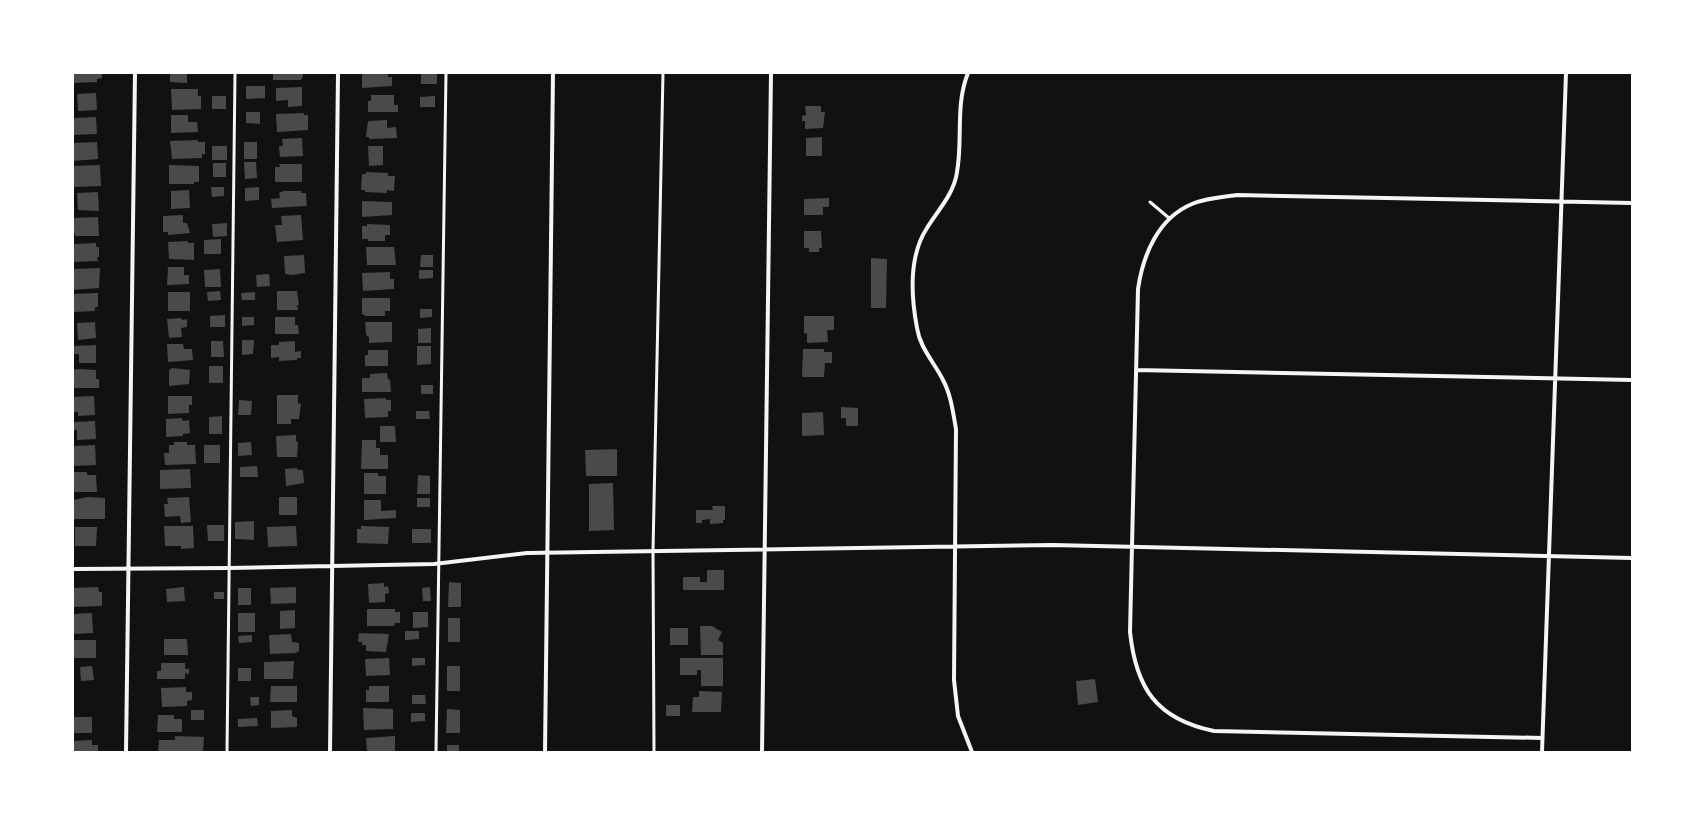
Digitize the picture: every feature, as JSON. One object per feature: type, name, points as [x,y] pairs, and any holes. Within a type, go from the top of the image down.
[{"type":"street","points":[[126,752],[135,73]]},
{"type":"street","points":[[330,752],[338,73]]},
{"type":"street","points":[[545,752],[553,73]]},
{"type":"street","points":[[762,752],[772,73]]},
{"type":"street","points":[[968,73],[961,99],[957,173],[953,188],[926,228],[918,247],[914,264],[913,283],[914,310],[917,331],[922,346],[942,379],[953,411],[956,429],[955,703],[958,716],[972,752]]},
{"type":"street","points":[[1542,752],[1566,73]]},
{"type":"street","points":[[1542,738],[1231,733],[1196,728],[1166,711],[1154,701],[1145,688],[1133,657],[1130,632],[1138,289],[1144,261],[1156,236],[1169,218],[1180,210],[1203,200],[1238,195],[1632,203]]},
{"type":"street","points":[[1136,370],[1632,380]]},
{"type":"street","points":[[73,569],[438,564],[527,553],[1053,545],[1632,558]]},
{"type":"lane","points":[[227,752],[236,73]]},
{"type":"lane","points":[[436,752],[446,73]]},
{"type":"lane","points":[[654,752],[653,551],[663,73]]},
{"type":"lane","points":[[1150,202],[1169,218]]},
{"type":"building","points":[[73,73],[102,73],[102,78],[97,79],[97,82],[73,83]]},
{"type":"building","points":[[170,73],[187,73],[187,83],[170,82]]},
{"type":"building","points":[[273,73],[303,73],[303,76],[301,80],[273,80]]},
{"type":"building","points":[[362,73],[388,73],[388,77],[392,77],[392,86],[362,88]]},
{"type":"building","points":[[421,73],[437,73],[437,84],[421,84]]},
{"type":"building","points":[[246,86],[265,86],[265,98],[246,99]]},
{"type":"building","points":[[302,87],[302,106],[288,107],[288,100],[276,101],[276,88]]},
{"type":"building","points":[[171,89],[198,89],[198,96],[201,96],[201,109],[172,110]]},
{"type":"building","points":[[96,93],[97,110],[78,111],[77,94]]},
{"type":"building","points":[[371,95],[394,95],[394,105],[398,105],[398,112],[368,112],[368,101],[371,101]]},
{"type":"building","points":[[212,96],[226,96],[226,109],[212,109]]},
{"type":"building","points":[[435,96],[435,107],[420,107],[420,97]]},
{"type":"building","points":[[805,106],[821,106],[821,112],[825,112],[823,128],[805,129],[805,121],[802,121],[802,116],[806,115]]},
{"type":"building","points":[[246,112],[260,112],[260,124],[246,123]]},
{"type":"building","points":[[304,113],[304,115],[308,115],[308,130],[277,132],[276,114]]},
{"type":"building","points":[[171,115],[188,115],[188,122],[197,122],[198,132],[171,133]]},
{"type":"building","points":[[96,117],[97,134],[73,135],[73,118]]},
{"type":"building","points":[[387,120],[387,128],[396,127],[397,138],[369,139],[369,137],[366,137],[368,121]]},
{"type":"building","points":[[822,137],[822,156],[806,156],[806,138]]},
{"type":"building","points":[[302,138],[303,156],[280,157],[279,146],[283,146],[282,139]]},
{"type":"building","points":[[198,140],[198,142],[205,142],[205,154],[202,154],[202,158],[172,159],[170,141]]},
{"type":"building","points":[[97,142],[98,159],[73,161],[73,143]]},
{"type":"building","points":[[244,142],[257,142],[257,159],[244,159]]},
{"type":"building","points":[[212,146],[227,146],[227,160],[212,160]]},
{"type":"building","points":[[368,146],[383,146],[383,165],[369,166]]},
{"type":"building","points":[[244,162],[256,162],[257,178],[245,179]]},
{"type":"building","points":[[213,163],[226,163],[226,177],[213,177]]},
{"type":"building","points":[[279,164],[302,164],[302,182],[275,182],[275,167],[280,167]]},
{"type":"building","points":[[100,165],[101,186],[73,187],[73,166]]},
{"type":"building","points":[[169,165],[199,166],[199,182],[194,182],[194,184],[169,184]]},
{"type":"building","points":[[366,172],[388,173],[388,176],[395,176],[394,191],[387,190],[387,193],[365,192],[365,190],[361,190],[362,174],[366,174]]},
{"type":"building","points":[[211,187],[224,187],[224,196],[212,197]]},
{"type":"building","points":[[259,187],[259,200],[245,201],[245,188]]},
{"type":"building","points":[[189,190],[190,208],[171,209],[171,191]]},
{"type":"building","points":[[284,191],[301,191],[301,193],[306,193],[307,206],[272,208],[271,199],[280,198],[279,193]]},
{"type":"building","points":[[98,192],[99,211],[78,210],[77,193]]},
{"type":"building","points":[[829,198],[829,207],[823,207],[823,215],[804,215],[804,199]]},
{"type":"building","points":[[362,201],[392,202],[392,215],[362,217]]},
{"type":"building","points":[[183,215],[183,223],[187,223],[190,233],[168,235],[168,232],[163,232],[163,216]]},
{"type":"building","points":[[301,215],[303,240],[277,242],[275,225],[282,225],[281,216]]},
{"type":"building","points":[[98,217],[99,236],[75,236],[75,233],[73,234],[73,218]]},
{"type":"building","points":[[227,223],[227,236],[213,237],[212,224]]},
{"type":"building","points":[[367,224],[390,225],[390,235],[385,235],[385,241],[368,241],[368,239],[362,239],[362,226],[367,226]]},
{"type":"building","points":[[804,231],[821,231],[822,248],[819,248],[819,252],[809,252],[809,248],[804,248]]},
{"type":"building","points":[[221,239],[221,254],[204,254],[204,240]]},
{"type":"building","points":[[188,241],[188,243],[194,243],[194,260],[169,259],[168,242]]},
{"type":"building","points":[[96,243],[96,247],[99,247],[99,257],[97,257],[98,261],[73,262],[74,244]]},
{"type":"building","points":[[366,247],[394,247],[396,265],[367,265]]},
{"type":"building","points":[[304,255],[305,273],[293,275],[285,274],[284,256]]},
{"type":"building","points":[[421,255],[433,255],[433,267],[420,267]]},
{"type":"building","points":[[871,258],[887,259],[886,308],[871,308]]},
{"type":"building","points":[[168,267],[184,267],[184,275],[189,275],[189,284],[167,285]]},
{"type":"building","points":[[100,268],[99,288],[73,290],[73,269]]},
{"type":"building","points":[[220,269],[221,287],[205,287],[204,270]]},
{"type":"building","points":[[419,270],[433,270],[433,278],[419,279]]},
{"type":"building","points":[[390,272],[390,279],[394,279],[394,289],[363,291],[362,273]]},
{"type":"building","points":[[269,274],[270,286],[257,287],[256,275]]},
{"type":"building","points":[[220,291],[221,300],[208,301],[207,292]]},
{"type":"building","points":[[277,291],[297,291],[299,305],[297,305],[298,310],[277,310]]},
{"type":"building","points":[[168,292],[190,292],[190,311],[168,311]]},
{"type":"building","points":[[255,292],[255,300],[242,300],[241,293]]},
{"type":"building","points":[[98,293],[98,307],[95,307],[95,311],[73,312],[73,294]]},
{"type":"building","points":[[362,298],[390,298],[390,311],[385,311],[385,316],[366,316],[362,314]]},
{"type":"building","points":[[420,309],[432,309],[432,317],[420,318]]},
{"type":"building","points":[[225,315],[225,327],[210,327],[210,316]]},
{"type":"building","points":[[804,316],[834,316],[834,330],[827,330],[828,342],[807,343],[807,333],[804,334]]},
{"type":"building","points":[[242,317],[254,317],[254,325],[242,326]]},
{"type":"building","points":[[275,317],[295,317],[295,325],[298,325],[299,334],[275,334]]},
{"type":"building","points":[[181,318],[182,320],[187,319],[187,327],[181,328],[182,337],[169,338],[167,319]]},
{"type":"building","points":[[95,322],[96,338],[78,340],[77,323]]},
{"type":"building","points":[[365,322],[392,322],[392,342],[369,343],[369,337],[366,335]]},
{"type":"building","points":[[431,328],[431,343],[418,343],[418,329]]},
{"type":"building","points":[[242,340],[254,340],[253,354],[242,355]]},
{"type":"building","points":[[211,341],[223,341],[224,357],[211,357]]},
{"type":"building","points":[[295,341],[295,352],[301,351],[301,358],[297,358],[297,360],[279,361],[279,357],[271,358],[271,345],[279,345],[279,342]]},
{"type":"building","points":[[167,344],[183,344],[184,349],[192,349],[193,360],[168,362]]},
{"type":"building","points":[[96,345],[96,363],[79,363],[79,354],[74,354],[74,346]]},
{"type":"building","points":[[417,346],[431,346],[431,364],[417,365]]},
{"type":"building","points":[[803,349],[824,349],[824,352],[832,352],[832,363],[825,363],[824,377],[802,377]]},
{"type":"building","points":[[368,350],[388,350],[388,366],[365,366],[365,355],[368,355]]},
{"type":"building","points":[[209,366],[223,366],[223,383],[209,383]]},
{"type":"building","points":[[172,368],[190,370],[189,384],[169,386],[169,370]]},
{"type":"building","points":[[73,370],[96,370],[96,379],[99,379],[99,388],[73,388]]},
{"type":"building","points":[[387,373],[388,380],[390,379],[391,392],[362,392],[362,378],[370,378],[370,374]]},
{"type":"building","points":[[421,385],[433,385],[433,394],[421,394]]},
{"type":"building","points":[[277,395],[298,395],[298,404],[301,403],[299,419],[291,419],[291,424],[277,424]]},
{"type":"building","points":[[94,396],[95,415],[78,416],[78,412],[73,412],[73,397]]},
{"type":"building","points":[[168,396],[192,396],[192,405],[189,405],[189,413],[168,414]]},
{"type":"building","points":[[386,398],[386,400],[391,400],[391,411],[388,411],[388,417],[365,418],[364,399]]},
{"type":"building","points":[[239,400],[252,401],[251,415],[238,415]]},
{"type":"building","points":[[841,407],[858,408],[858,426],[846,426],[846,418],[841,418]]},
{"type":"building","points":[[416,411],[429,411],[430,419],[416,419]]},
{"type":"building","points":[[823,412],[824,435],[802,436],[802,413]]},
{"type":"building","points":[[222,416],[222,434],[209,434],[209,417]]},
{"type":"building","points":[[182,418],[183,421],[189,420],[190,433],[183,434],[183,436],[166,437],[166,419]]},
{"type":"building","points":[[95,421],[96,439],[77,440],[77,430],[73,430],[73,422]]},
{"type":"building","points":[[380,426],[395,426],[396,442],[380,442]]},
{"type":"building","points":[[296,435],[296,441],[298,442],[297,457],[277,457],[276,436]]},
{"type":"building","points":[[362,440],[376,440],[376,448],[380,448],[380,455],[388,455],[388,469],[361,469]]},
{"type":"building","points":[[174,442],[187,442],[187,445],[195,445],[196,464],[165,465],[164,453],[169,453],[169,445],[174,445]]},
{"type":"building","points":[[251,442],[252,455],[238,456],[238,443]]},
{"type":"building","points":[[95,445],[96,465],[73,466],[73,446]]},
{"type":"building","points":[[204,445],[220,445],[220,463],[204,463]]},
{"type":"building","points":[[617,449],[617,476],[586,476],[585,450]]},
{"type":"building","points":[[257,466],[258,477],[240,477],[240,467]]},
{"type":"building","points":[[297,468],[298,470],[303,470],[304,483],[286,486],[285,469]]},
{"type":"building","points":[[190,469],[191,488],[160,489],[160,470]]},
{"type":"building","points":[[73,472],[87,472],[87,475],[96,475],[97,492],[73,492]]},
{"type":"building","points":[[364,473],[378,473],[378,476],[386,476],[386,494],[364,494]]},
{"type":"building","points":[[418,475],[430,476],[430,494],[417,494]]},
{"type":"building","points":[[613,483],[614,530],[589,531],[589,484]]},
{"type":"building","points":[[88,497],[105,498],[105,519],[73,519],[73,500]]},
{"type":"building","points":[[189,497],[191,522],[181,523],[180,516],[165,517],[164,504],[168,504],[167,498]]},
{"type":"building","points":[[279,497],[297,497],[297,515],[279,515]]},
{"type":"building","points":[[417,498],[430,498],[430,507],[417,507]]},
{"type":"building","points":[[364,500],[381,500],[381,511],[396,510],[396,518],[364,520]]},
{"type":"building","points":[[712,506],[725,506],[725,520],[723,520],[723,523],[710,524],[710,519],[702,520],[702,523],[696,523],[696,510],[713,510]]},
{"type":"building","points":[[254,521],[254,540],[235,539],[235,522]]},
{"type":"building","points":[[207,525],[224,525],[224,541],[208,541]]},
{"type":"building","points":[[164,526],[193,526],[194,548],[181,549],[181,546],[165,546]]},
{"type":"building","points":[[296,526],[297,546],[268,547],[267,527]]},
{"type":"building","points":[[361,526],[389,527],[388,544],[357,543],[357,529],[361,529]]},
{"type":"building","points":[[75,527],[97,527],[96,546],[75,546]]},
{"type":"building","points":[[412,529],[431,529],[431,543],[412,543]]},
{"type":"building","points":[[707,570],[724,570],[724,590],[683,590],[683,577],[700,577],[700,582],[707,582]]},
{"type":"building","points":[[449,582],[461,583],[461,607],[448,607]]},
{"type":"building","points":[[384,583],[384,587],[388,586],[389,593],[385,594],[385,602],[369,603],[368,584]]},
{"type":"building","points":[[98,587],[99,592],[102,592],[102,606],[73,607],[73,588]]},
{"type":"building","points":[[184,587],[185,601],[167,602],[166,589]]},
{"type":"building","points":[[296,587],[296,603],[271,604],[270,588]]},
{"type":"building","points":[[430,587],[431,601],[423,601],[422,588]]},
{"type":"building","points":[[238,588],[251,588],[251,605],[238,605]]},
{"type":"building","points":[[214,592],[224,592],[224,599],[214,599]]},
{"type":"building","points":[[367,609],[395,609],[395,612],[400,612],[400,623],[395,623],[394,626],[367,626]]},
{"type":"building","points":[[295,610],[295,628],[280,629],[280,611]]},
{"type":"building","points":[[413,612],[428,612],[428,627],[413,628]]},
{"type":"building","points":[[92,613],[93,633],[73,634],[73,614]]},
{"type":"building","points":[[238,613],[255,613],[255,632],[238,632]]},
{"type":"building","points":[[448,618],[460,618],[460,642],[448,642]]},
{"type":"building","points":[[700,626],[712,626],[722,632],[718,640],[723,643],[723,655],[701,655]]},
{"type":"building","points":[[670,628],[688,628],[688,645],[670,645]]},
{"type":"building","points":[[405,631],[419,631],[419,639],[405,640]]},
{"type":"building","points":[[359,633],[389,634],[386,652],[366,651],[366,645],[362,645],[362,642],[358,642]]},
{"type":"building","points":[[291,634],[292,642],[299,643],[299,651],[295,653],[270,654],[269,635]]},
{"type":"building","points":[[252,635],[252,642],[239,643],[238,636]]},
{"type":"building","points":[[164,639],[187,639],[188,655],[164,655]]},
{"type":"building","points":[[73,640],[96,640],[96,658],[73,658]]},
{"type":"building","points":[[389,658],[390,675],[366,676],[365,659]]},
{"type":"building","points":[[412,658],[425,658],[425,665],[412,666]]},
{"type":"building","points":[[680,658],[723,658],[723,686],[701,686],[701,670],[697,670],[697,675],[680,675]]},
{"type":"building","points":[[294,661],[293,679],[264,679],[264,662]]},
{"type":"building","points":[[161,663],[185,663],[185,669],[189,669],[189,674],[185,673],[185,679],[157,679],[157,671],[161,671]]},
{"type":"building","points":[[92,666],[94,680],[81,681],[80,667]]},
{"type":"building","points":[[447,666],[460,666],[460,691],[447,691]]},
{"type":"building","points":[[238,668],[251,668],[251,681],[238,681]]},
{"type":"building","points":[[1095,679],[1098,702],[1078,705],[1076,681]]},
{"type":"building","points":[[271,686],[297,686],[297,702],[270,702]]},
{"type":"building","points":[[369,686],[389,686],[389,702],[366,702],[366,690],[369,690]]},
{"type":"building","points":[[186,687],[186,692],[192,692],[192,700],[187,701],[187,706],[162,707],[161,688]]},
{"type":"building","points":[[699,691],[722,692],[721,712],[692,712],[693,697],[699,697]]},
{"type":"building","points":[[412,695],[425,695],[426,704],[412,704]]},
{"type":"building","points":[[250,697],[259,697],[259,705],[251,706]]},
{"type":"building","points":[[666,705],[680,705],[680,716],[666,716]]},
{"type":"building","points":[[363,708],[393,709],[393,729],[364,730]]},
{"type":"building","points":[[447,709],[460,710],[460,733],[446,733]]},
{"type":"building","points":[[191,710],[204,710],[204,720],[191,720]]},
{"type":"building","points":[[292,710],[292,716],[297,718],[297,727],[271,728],[271,711]]},
{"type":"building","points":[[411,713],[425,713],[425,721],[411,722]]},
{"type":"building","points":[[158,715],[174,715],[174,719],[182,719],[182,732],[157,732]]},
{"type":"building","points":[[73,717],[92,717],[92,733],[73,733]]},
{"type":"building","points":[[257,718],[258,726],[238,727],[238,719]]},
{"type":"building","points":[[175,736],[204,737],[203,752],[158,752],[159,740],[175,740]]},
{"type":"building","points":[[395,736],[395,752],[367,752],[366,738]]},
{"type":"building","points":[[92,740],[92,745],[98,745],[98,752],[73,752],[73,741]]},
{"type":"building","points":[[447,745],[459,745],[459,752],[447,752]]}]
